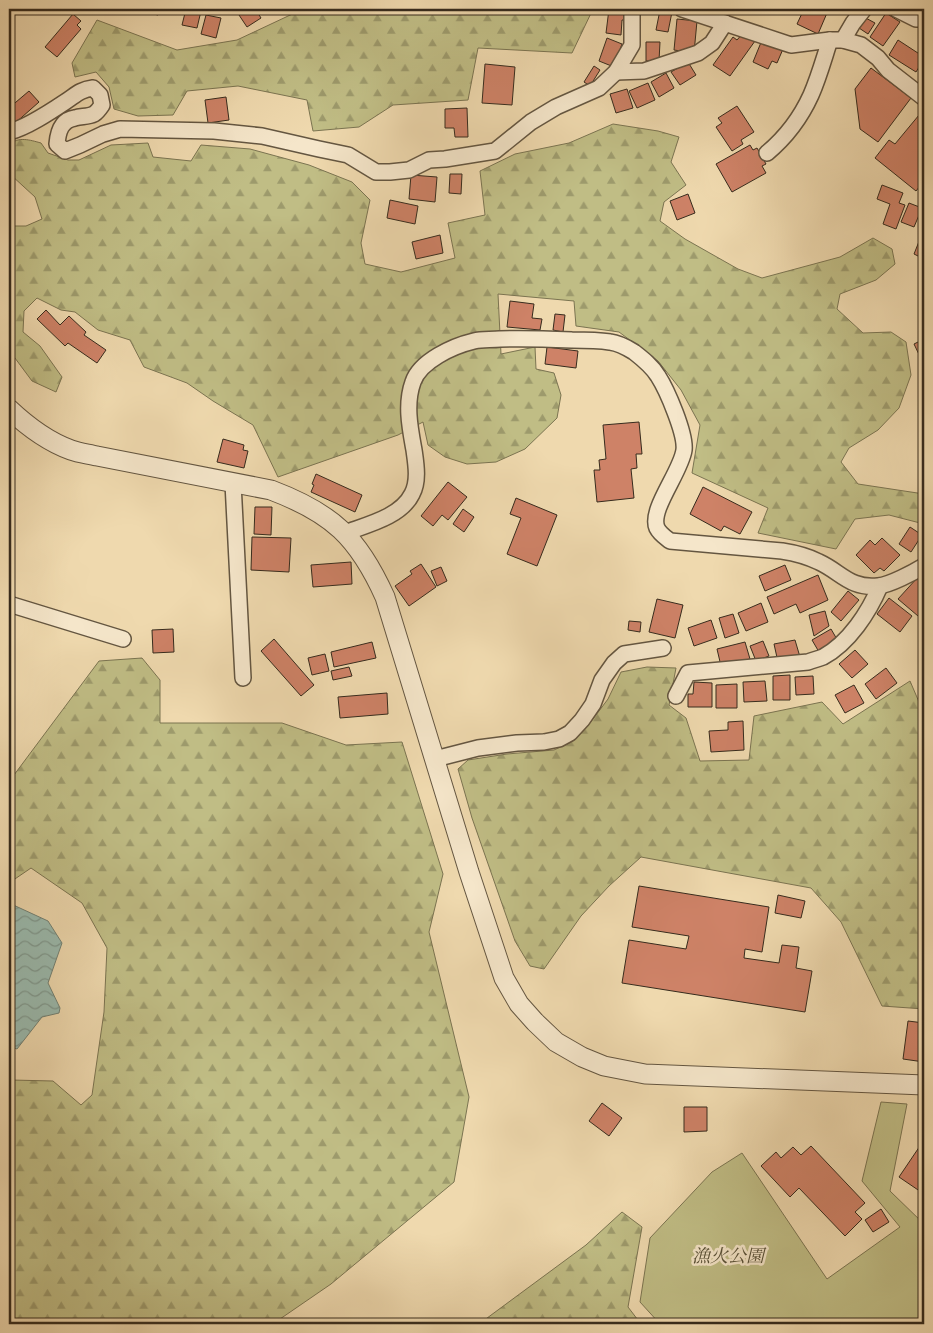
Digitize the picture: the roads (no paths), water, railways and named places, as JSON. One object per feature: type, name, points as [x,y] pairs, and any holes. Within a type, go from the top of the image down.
[{"type":"street","points":[[9,132],[19,129],[82,90],[93,88],[100,95],[102,105],[95,113],[84,117],[72,118],[62,124],[57,144],[65,151],[103,134],[120,129],[214,131],[262,136],[348,155],[376,172],[409,170],[429,160],[495,151],[531,122],[556,107],[599,88],[616,72],[632,45],[632,9]]},
{"type":"street","points":[[682,9],[791,45],[837,40],[861,45],[878,58],[888,70],[924,98]]},
{"type":"street","points":[[767,153],[786,134],[798,117],[811,95],[837,40],[864,9]]},
{"type":"street","points":[[896,9],[916,19],[924,19]]},
{"type":"street","points":[[616,72],[644,71],[698,53],[712,43],[725,23]]},
{"type":"street","points":[[344,533],[384,518],[405,506],[411,496],[415,486],[416,467],[409,397],[413,380],[424,366],[455,347],[475,341],[530,338],[610,342],[626,347],[644,359],[657,374],[665,388],[681,432],[684,449],[681,461],[659,505],[656,518],[656,526],[661,534],[670,541],[798,554],[820,562],[860,586],[880,586],[924,566]]},
{"type":"street","points":[[9,409],[26,425],[43,437],[70,450],[271,490],[293,498],[324,516],[344,533],[362,553],[385,597],[434,759],[504,978],[519,1004],[556,1042],[582,1057],[604,1066],[646,1074],[924,1086]]},
{"type":"street","points":[[233,483],[243,678]]},
{"type":"street","points":[[676,696],[688,673],[808,662],[822,657],[836,649],[856,627],[874,601],[880,586]]},
{"type":"street","points":[[9,604],[123,639]]},
{"type":"street","points":[[434,759],[478,748],[559,739],[570,733],[582,720],[592,704],[602,680],[614,663],[624,654],[663,648]]},
{"type":"water","points":[[9,903],[48,921],[62,943],[48,983],[60,1008],[59,1013],[42,1017],[17,1049],[9,1046]]},
{"type":"park label","name":"漁火公園","points":[[728,1256]]}]
